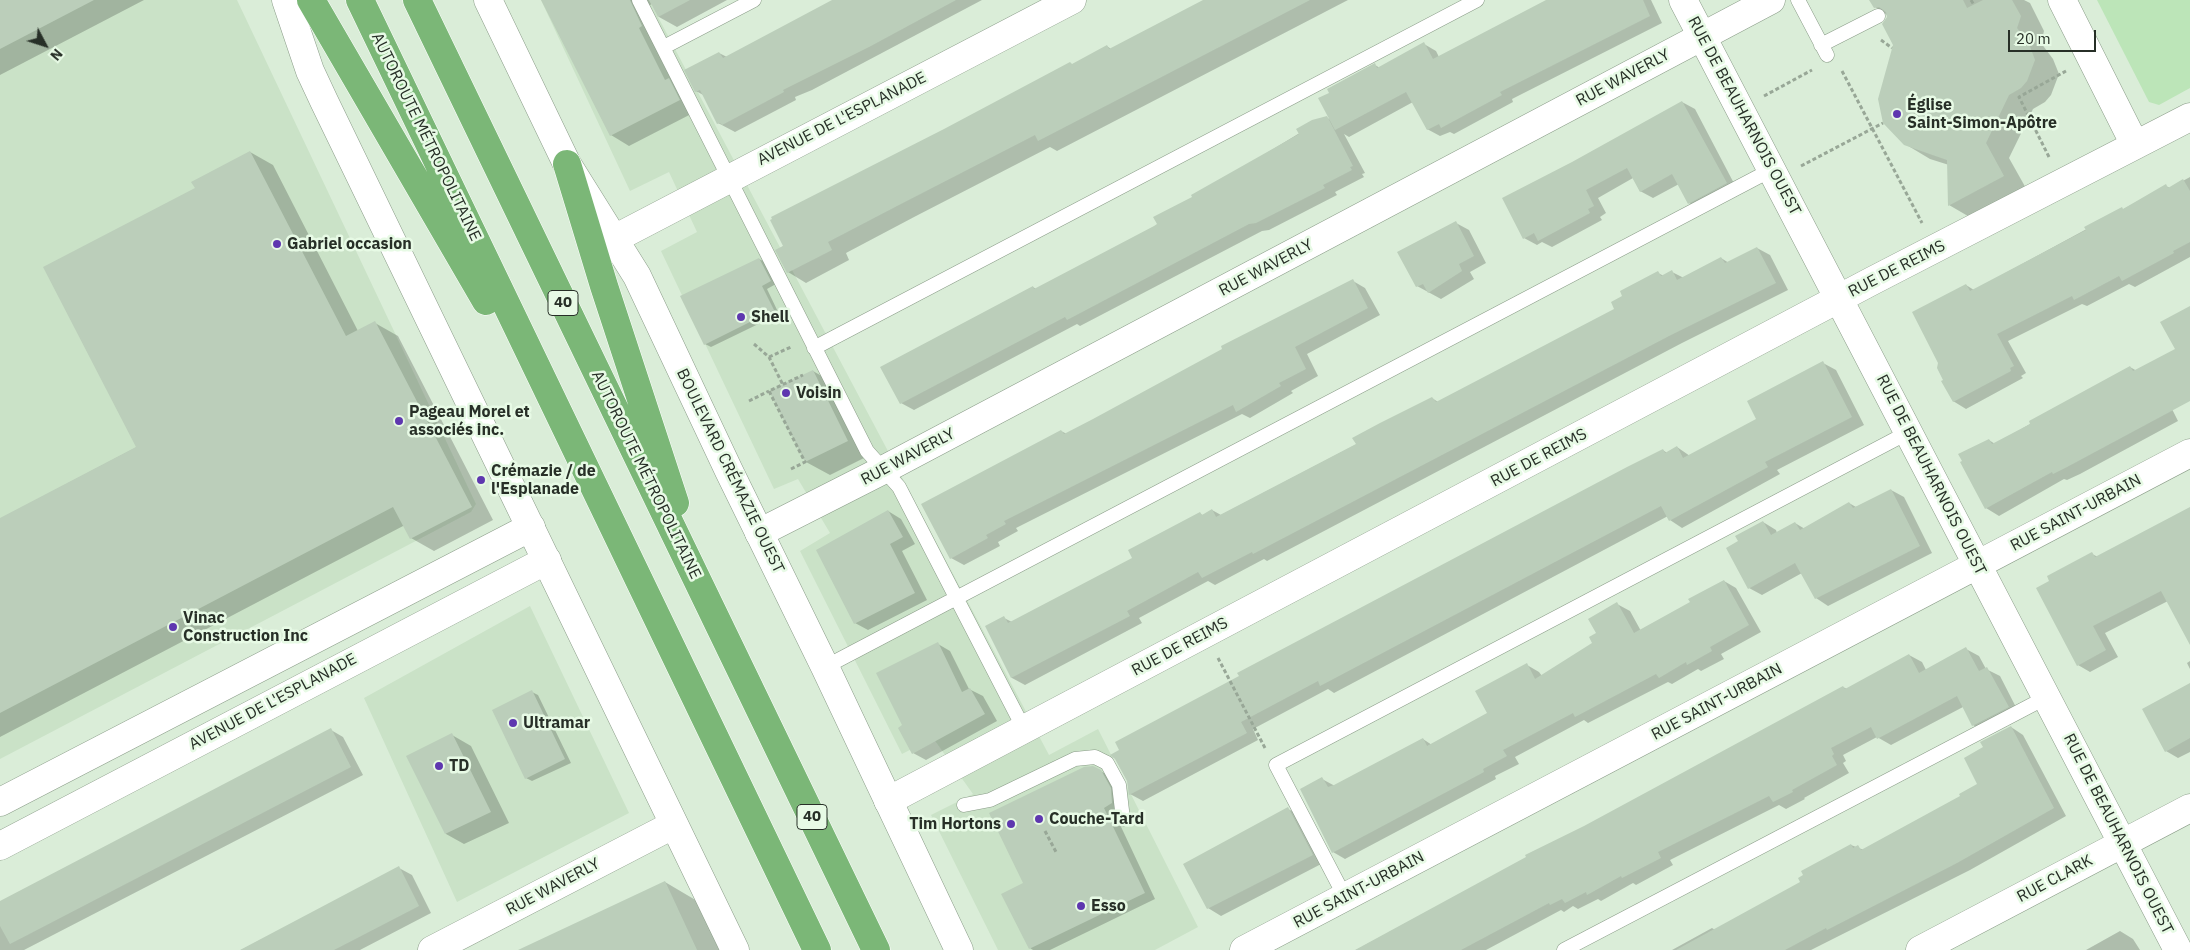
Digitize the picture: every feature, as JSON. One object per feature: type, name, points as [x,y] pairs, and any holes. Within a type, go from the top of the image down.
[{"type":"highway","points":[[311,0],[585,471]]},
{"type":"highway","name":"AUTOROUTE MÉTROPOLITAINE","points":[[360,0],[817,950]]},
{"type":"highway","name":"AUTOROUTE MÉTROPOLITAINE","points":[[417,0],[876,950]]},
{"type":"highway","points":[[568,164],[604,286],[709,606]]},
{"type":"street","points":[[286,0],[310,71],[735,950]]},
{"type":"street","name":"BOULEVARD CRÉMAZIE OUEST","points":[[488,0],[568,164],[636,276],[959,950]]},
{"type":"street","name":"AVENUE DE L'ESPLANADE","points":[[614,239],[1072,0]]},
{"type":"street","name":"RUE DE BEAUHARNOIS OUEST","points":[[1683,0],[2178,950]]},
{"type":"street","name":"RUE WAVERLY","points":[[759,533],[883,470],[1771,0]]},
{"type":"street","points":[[2062,0],[2135,145]]},
{"type":"street","name":"RUE DE REIMS","points":[[888,801],[1839,299],[2190,117]]},
{"type":"street","name":"RUE SAINT-URBAIN","points":[[1244,950],[2190,453]]},
{"type":"street","points":[[0,802],[530,527]]},
{"type":"street","name":"AVENUE DE L'ESPLANADE","points":[[0,846],[547,560]]},
{"type":"street","name":"RUE CLARK","points":[[1920,950],[2190,808]]},
{"type":"street","name":"RUE WAVERLY","points":[[432,950],[673,825]]},
{"type":"lane","points":[[640,0],[867,451],[899,486],[1024,729]]},
{"type":"lane","points":[[664,47],[754,0]]},
{"type":"lane","points":[[814,348],[1477,0]]},
{"type":"lane","points":[[1798,0],[1824,50],[1878,16]]},
{"type":"lane","points":[[825,667],[1773,170]]},
{"type":"lane","points":[[1345,897],[1276,765],[1909,432]]},
{"type":"lane","points":[[1564,950],[2047,697]]},
{"type":"lane","points":[[964,805],[990,800],[1075,759],[1095,757],[1107,763],[1119,784],[1123,819]]},
{"type":"path","points":[[1971,0],[1974,4]]},
{"type":"path","points":[[1876,36],[1892,48]]},
{"type":"path","points":[[2019,97],[2067,71]]},
{"type":"path","points":[[1844,75],[1925,230]]},
{"type":"path","points":[[2015,92],[2053,164]]},
{"type":"path","points":[[1800,166],[1883,123]]},
{"type":"path","points":[[754,344],[769,357],[782,385]]},
{"type":"path","points":[[769,357],[795,345]]},
{"type":"path","points":[[749,401],[809,372]]},
{"type":"path","points":[[770,392],[805,462],[791,469]]},
{"type":"path","points":[[1216,655],[1270,758],[1276,765]]},
{"type":"path","points":[[1045,831],[1056,852]]},
{"type":"shaded area","points":[[0,0],[237,0],[476,504],[471,512],[0,759]]},
{"type":"shaded area","points":[[541,0],[649,0],[1049,755],[1098,729],[1198,927],[1155,950],[998,950],[931,815],[973,794],[933,738],[902,754],[800,551],[830,533],[798,479],[774,489],[661,251],[697,232],[669,172],[630,191]]},
{"type":"shaded area","points":[[530,606],[629,813],[457,902],[364,698]]},
{"type":"green space","points":[[2097,0],[2190,0],[2190,88],[2159,105],[2149,102]]},
{"type":"building","points":[[0,0],[94,0],[0,49]]},
{"type":"building","points":[[541,0],[630,0],[642,26],[639,28],[665,80],[669,78],[680,100],[610,136]]},
{"type":"building","points":[[649,0],[690,0],[658,17]]},
{"type":"building","points":[[832,0],[956,0],[869,47],[783,90],[784,92],[722,125],[720,123],[717,124],[700,90],[695,92],[684,70],[719,52],[723,58]]},
{"type":"building","points":[[1203,0],[1310,0],[1038,141],[1035,135],[828,242],[832,250],[787,273],[775,250],[783,246],[770,220],[772,219],[771,217],[1070,62],[1072,64],[1107,45],[1109,49]]},
{"type":"building","points":[[1546,0],[1643,0],[1650,16],[1500,92],[1502,95],[1441,128],[1439,124],[1427,130],[1406,92],[1335,130],[1318,98],[1329,93],[1327,89],[1375,63],[1377,68],[1424,42],[1433,59]]},
{"type":"building","points":[[1869,0],[1963,0],[1967,8],[1983,0],[2012,0],[2021,16],[2017,28],[2029,44],[2035,60],[2027,81],[2021,88],[2009,95],[1986,143],[2004,176],[1948,206],[1947,160],[1904,145],[1883,123],[1878,99],[1893,45],[1882,24],[1887,17],[1886,12],[1879,7],[1874,8]]},
{"type":"building","points":[[1682,101],[1727,183],[1688,204],[1672,174],[1640,192],[1627,168],[1586,190],[1594,206],[1588,209],[1590,213],[1538,241],[1534,233],[1523,239],[1502,198],[1572,162]]},
{"type":"building","points":[[1327,116],[1353,166],[1350,167],[1352,170],[1323,185],[1325,188],[1256,223],[1249,224],[1067,320],[1065,317],[900,404],[880,367],[1033,286],[1034,289],[1154,226],[1157,224],[1153,217],[1192,197],[1191,195],[1299,134],[1296,129],[1312,120]]},
{"type":"building","points":[[250,151],[346,336],[375,321],[472,507],[410,539],[393,507],[0,713],[0,518],[136,447],[43,267],[195,188],[191,182]]},
{"type":"building","points":[[2183,179],[2190,191],[2190,242],[2173,251],[2174,253],[2122,281],[2119,276],[2074,300],[2072,296],[1997,334],[2014,366],[2010,368],[2011,371],[1953,402],[1941,381],[1943,380],[1937,368],[1938,363],[1912,312],[1966,284],[1970,291],[2086,230],[2084,227],[2122,207],[2123,209],[2166,184],[2168,188]]},
{"type":"building","points":[[1456,221],[1474,256],[1459,264],[1462,271],[1428,293],[1423,284],[1416,287],[1397,252]]},
{"type":"building","points":[[1757,247],[1776,283],[1669,336],[1253,554],[1252,552],[1202,578],[1198,572],[1127,611],[1130,616],[1011,678],[985,626],[1004,616],[1008,623],[1132,558],[1128,550],[1200,512],[1202,515],[1212,509],[1216,517],[1356,444],[1352,438],[1380,423],[1432,397],[1436,402],[1614,309],[1611,302],[1622,296],[1620,291],[1658,271],[1661,276],[1672,270],[1677,280],[1721,257],[1725,263]]},
{"type":"building","points":[[759,258],[771,281],[762,286],[774,310],[704,345],[680,296]]},
{"type":"building","points":[[1353,279],[1368,308],[1295,347],[1306,369],[1279,383],[1281,386],[1236,412],[1233,405],[1004,521],[1006,524],[986,535],[988,538],[950,559],[921,504],[1061,430],[1064,434],[1093,419],[1222,349],[1221,346]]},
{"type":"building","points":[[2190,306],[2190,401],[2067,467],[2053,474],[2052,472],[1985,509],[1960,462],[1962,461],[1958,454],[1989,439],[1992,444],[2030,424],[2029,421],[2130,366],[2133,371],[2175,349],[2160,322]]},
{"type":"building","points":[[1823,361],[1852,417],[1765,462],[1768,467],[1669,521],[1661,506],[1320,686],[1318,681],[1241,722],[1247,733],[1129,795],[1127,781],[1115,759],[1110,755],[1119,750],[1115,742],[1239,676],[1237,673],[1627,467],[1663,449],[1665,453],[1677,446],[1683,458],[1756,419],[1747,401]]},
{"type":"building","points":[[813,370],[848,441],[805,462],[769,391]]},
{"type":"building","points":[[1891,489],[1920,546],[1815,599],[1795,563],[1748,589],[1726,548],[1738,541],[1735,536],[1763,521],[1771,535],[1795,522],[1800,530],[1849,502],[1853,508]]},
{"type":"building","points":[[2190,507],[2190,645],[2161,591],[2093,626],[2106,650],[2077,666],[2036,588],[2049,581],[2047,576],[2092,552],[2095,557]]},
{"type":"building","points":[[888,510],[903,537],[890,544],[915,593],[854,624],[816,550]]},
{"type":"building","points":[[1724,580],[1749,625],[1710,647],[1712,651],[1687,665],[1686,662],[1659,678],[1656,674],[1575,717],[1573,713],[1503,750],[1507,756],[1483,769],[1484,772],[1332,853],[1300,789],[1322,777],[1328,787],[1334,785],[1423,738],[1427,746],[1487,713],[1475,691],[1527,663],[1535,679],[1592,643],[1589,637],[1596,633],[1588,619],[1617,602],[1634,633],[1690,602],[1688,599]]},
{"type":"building","points":[[938,642],[962,692],[970,688],[985,714],[912,754],[898,728],[902,725],[876,673]]},
{"type":"building","points":[[1966,647],[1979,671],[1987,667],[2009,707],[1972,726],[1957,696],[1877,739],[1871,727],[1831,748],[1834,754],[1832,756],[1837,765],[1792,790],[1793,792],[1773,802],[1769,796],[1658,852],[1661,858],[1622,878],[1621,876],[1587,895],[1586,892],[1565,903],[1562,899],[1550,905],[1549,903],[1461,950],[1355,950],[1526,857],[1525,855],[1584,826],[1843,686],[1845,689],[1909,654],[1919,673]]},
{"type":"building","points":[[2190,683],[2190,738],[2165,752],[2142,709]]},
{"type":"building","points":[[532,690],[565,759],[525,779],[492,710]]},
{"type":"building","points":[[2011,726],[2054,808],[1957,863],[1785,950],[1676,950],[1800,882],[1798,878],[1803,875],[1801,871],[1851,844],[1853,848],[1858,845],[1861,850],[1960,796],[1959,794],[1977,784],[1964,758],[1983,747],[1980,742]]},
{"type":"building","points":[[331,728],[351,767],[10,944],[0,926],[0,901]]},
{"type":"building","points":[[452,733],[491,812],[445,834],[406,756]]},
{"type":"building","points":[[1093,766],[1101,770],[1111,788],[1112,803],[1104,808],[1145,893],[1029,949],[1001,894],[1023,883],[989,813],[1084,767]]},
{"type":"building","points":[[1288,807],[1313,855],[1207,909],[1183,864]]},
{"type":"building","points":[[399,866],[419,906],[334,950],[240,950]]},
{"type":"building","points":[[665,881],[697,950],[518,950]]},
{"type":"place","name":"Église Saint-Simon-Apôtre","points":[[1897,114]]},
{"type":"place","name":"Gabriel occasion","points":[[277,244]]},
{"type":"place","name":"Shell","points":[[741,317]]},
{"type":"place","name":"Voisin","points":[[786,393]]},
{"type":"place","name":"Pageau Morel et associés inc.","points":[[399,421]]},
{"type":"place","name":"Crémazie / de l'Esplanade","points":[[481,480]]},
{"type":"place","name":"Vinac Construction Inc","points":[[173,627]]},
{"type":"place","name":"Ultramar","points":[[513,723]]},
{"type":"place","name":"TD","points":[[439,766]]},
{"type":"place","name":"Couche-Tard","points":[[1039,819]]},
{"type":"place","name":"Tim Hortons","points":[[1011,824]]},
{"type":"place","name":"Esso","points":[[1081,906]]}]
